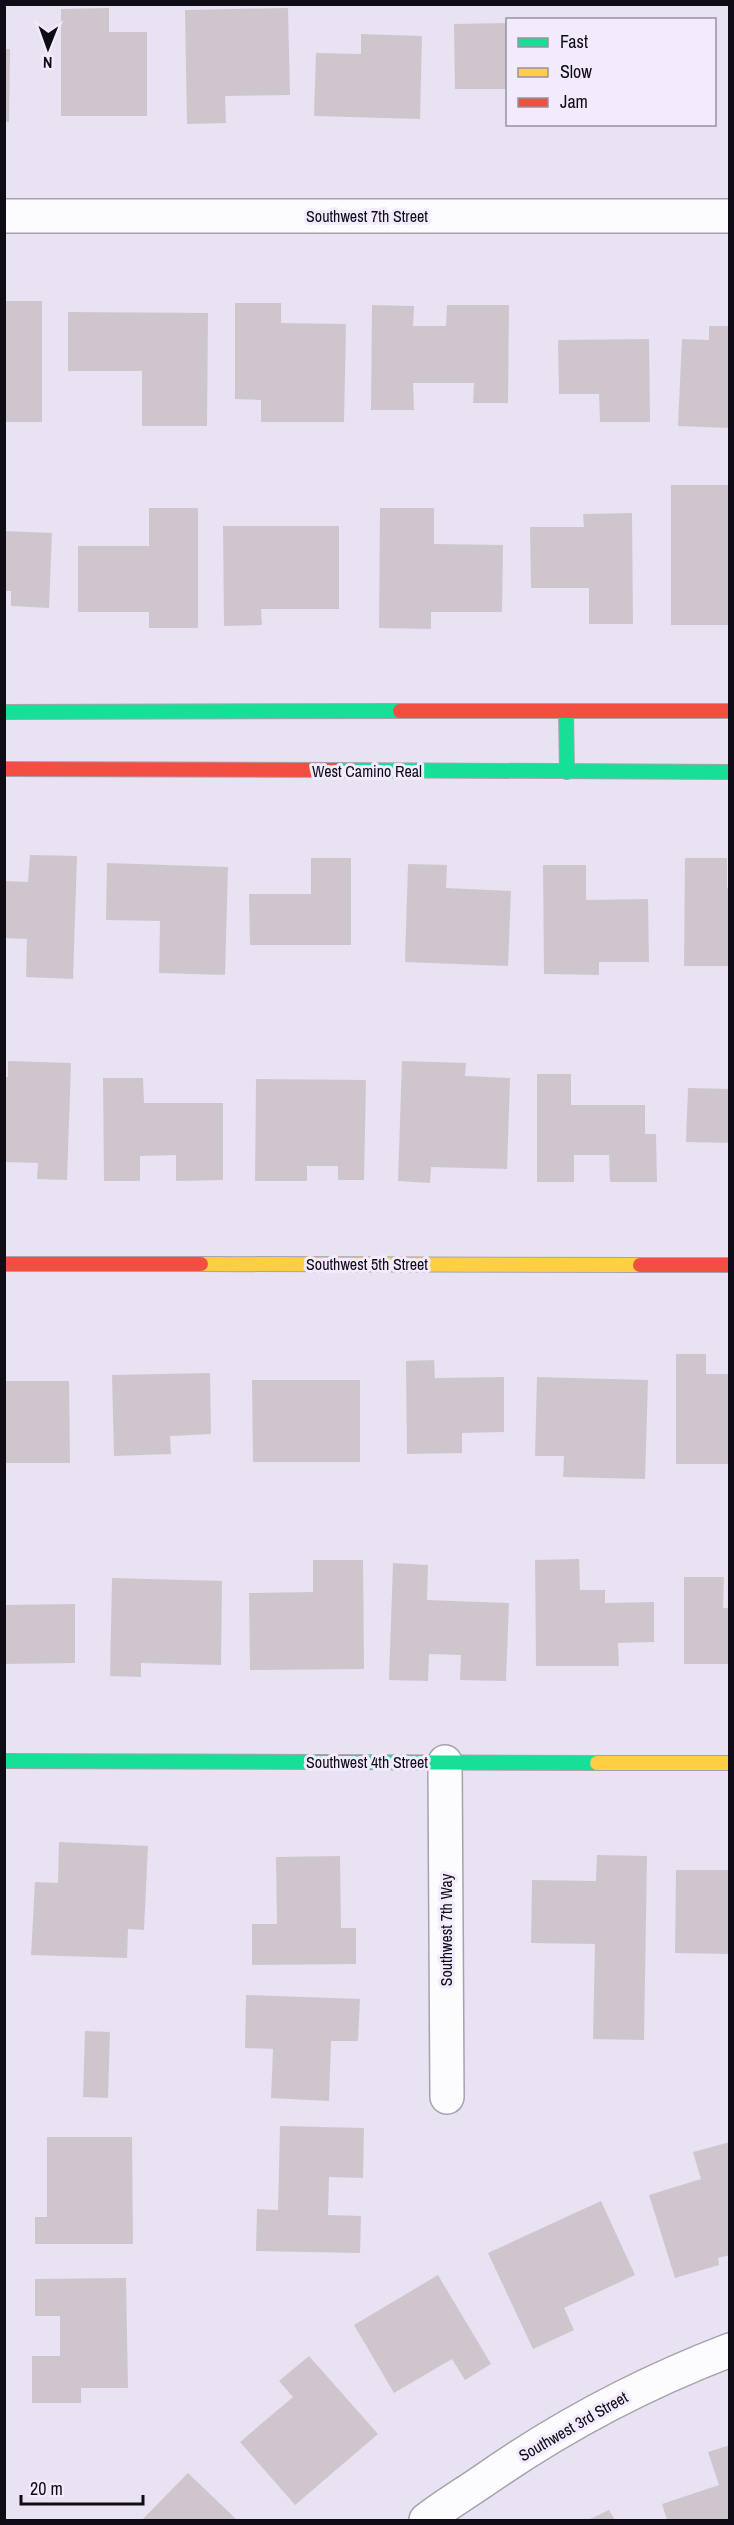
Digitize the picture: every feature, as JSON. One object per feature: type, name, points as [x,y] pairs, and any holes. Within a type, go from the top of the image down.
[{"type":"street","name":"Southwest 7th Street","points":[[4,216],[729,216]]},
{"type":"street","points":[[566,711],[567,772]]},
{"type":"street","points":[[4,712],[729,711]]},
{"type":"street","name":"West Camino Real","points":[[4,769],[729,772]]},
{"type":"street","name":"Southwest 5th Street","points":[[4,1264],[729,1265]]},
{"type":"street","name":"Southwest 4th Street","points":[[4,1761],[729,1763]]},
{"type":"street","name":"Southwest 7th Way","points":[[446,1762],[447,2097]]},
{"type":"street","name":"Southwest 3rd Street","points":[[426,2520],[532,2447],[603,2406],[676,2371],[729,2350]]},
{"type":"building","points":[[109,8],[109,32],[147,32],[147,116],[61,116],[61,9]]},
{"type":"building","points":[[288,8],[290,95],[225,96],[226,123],[187,124],[185,10]]},
{"type":"building","points":[[506,23],[506,89],[455,89],[454,24]]},
{"type":"building","points":[[361,34],[422,36],[420,119],[314,116],[316,53],[361,54]]},
{"type":"building","points":[[4,49],[10,49],[9,122],[4,122]]},
{"type":"building","points":[[4,301],[42,301],[42,422],[4,422]]},
{"type":"building","points":[[235,303],[281,303],[281,323],[346,324],[344,422],[261,422],[261,400],[235,399]]},
{"type":"building","points":[[372,305],[414,306],[413,326],[446,326],[447,305],[509,305],[508,403],[473,403],[474,383],[413,383],[414,410],[371,410]]},
{"type":"building","points":[[68,312],[208,313],[207,426],[142,426],[142,371],[68,371]]},
{"type":"building","points":[[709,326],[730,326],[730,428],[678,426],[682,339],[709,340]]},
{"type":"building","points":[[649,339],[650,422],[600,422],[599,394],[559,394],[558,340]]},
{"type":"building","points":[[671,485],[730,485],[730,625],[671,625]]},
{"type":"building","points":[[149,508],[198,508],[198,628],[149,628],[149,612],[78,612],[78,546],[149,546]]},
{"type":"building","points":[[380,508],[434,508],[434,544],[503,545],[502,612],[431,612],[431,629],[379,628]]},
{"type":"building","points":[[632,513],[633,624],[589,624],[589,588],[531,588],[530,527],[584,527],[583,514]]},
{"type":"building","points":[[223,526],[339,526],[339,609],[261,609],[262,625],[224,626]]},
{"type":"building","points":[[4,531],[52,533],[49,608],[11,606],[11,591],[4,591]]},
{"type":"building","points":[[30,855],[77,856],[73,979],[26,977],[27,939],[4,938],[4,881],[28,882]]},
{"type":"building","points":[[311,858],[351,858],[351,945],[250,945],[249,894],[311,894]]},
{"type":"building","points":[[685,858],[727,858],[727,888],[730,888],[730,966],[684,966]]},
{"type":"building","points":[[107,863],[228,867],[225,975],[159,973],[160,921],[106,920]]},
{"type":"building","points":[[408,864],[447,865],[446,888],[511,891],[508,966],[405,962]]},
{"type":"building","points":[[543,865],[586,865],[586,900],[648,899],[649,962],[599,962],[599,975],[544,974]]},
{"type":"building","points":[[8,1061],[71,1063],[67,1180],[37,1179],[38,1163],[4,1162],[4,1077],[8,1077]]},
{"type":"building","points":[[402,1061],[466,1063],[465,1076],[510,1078],[507,1169],[431,1167],[430,1183],[398,1181]]},
{"type":"building","points":[[537,1074],[571,1074],[571,1105],[645,1105],[645,1134],[656,1134],[657,1182],[610,1182],[609,1155],[574,1155],[574,1182],[537,1182]]},
{"type":"building","points":[[103,1078],[143,1078],[144,1103],[223,1103],[223,1180],[176,1181],[176,1155],[140,1156],[140,1181],[104,1181]]},
{"type":"building","points":[[256,1079],[366,1080],[364,1180],[338,1180],[338,1166],[307,1166],[307,1181],[255,1181]]},
{"type":"building","points":[[688,1088],[730,1089],[730,1143],[686,1142]]},
{"type":"building","points":[[676,1354],[706,1354],[706,1374],[730,1374],[730,1464],[676,1464]]},
{"type":"building","points":[[434,1360],[435,1378],[504,1377],[504,1432],[462,1433],[462,1453],[407,1454],[406,1361]]},
{"type":"building","points":[[210,1373],[211,1434],[170,1436],[171,1454],[114,1456],[112,1375]]},
{"type":"building","points":[[537,1377],[648,1380],[645,1479],[563,1477],[564,1456],[535,1456]]},
{"type":"building","points":[[252,1380],[360,1380],[360,1462],[253,1462]]},
{"type":"building","points":[[5,1381],[69,1381],[70,1463],[5,1463]]},
{"type":"building","points":[[579,1559],[580,1590],[605,1590],[605,1603],[654,1602],[654,1642],[618,1643],[619,1666],[536,1666],[535,1560]]},
{"type":"building","points":[[313,1560],[363,1560],[364,1669],[250,1670],[249,1593],[313,1592]]},
{"type":"building","points":[[393,1563],[428,1565],[427,1600],[509,1603],[506,1681],[460,1680],[461,1655],[429,1654],[428,1681],[389,1680]]},
{"type":"building","points":[[684,1577],[724,1577],[723,1608],[730,1608],[730,1664],[684,1664]]},
{"type":"building","points":[[112,1578],[222,1581],[221,1665],[141,1663],[141,1677],[110,1676]]},
{"type":"building","points":[[75,1604],[75,1663],[4,1664],[4,1605]]},
{"type":"building","points":[[59,1842],[148,1846],[144,1930],[128,1929],[127,1958],[31,1955],[35,1882],[58,1883]]},
{"type":"building","points":[[597,1855],[647,1856],[644,2040],[593,2039],[595,1944],[531,1943],[532,1880],[596,1881]]},
{"type":"building","points":[[340,1856],[341,1928],[356,1928],[356,1964],[252,1965],[252,1924],[277,1924],[276,1857]]},
{"type":"building","points":[[676,1870],[730,1870],[730,1954],[675,1953]]},
{"type":"building","points":[[246,1995],[360,1999],[358,2041],[331,2041],[329,2101],[271,2098],[273,2049],[245,2048]]},
{"type":"building","points":[[85,2031],[110,2032],[108,2098],[83,2097]]},
{"type":"building","points":[[280,2126],[364,2128],[363,2178],[329,2177],[328,2215],[361,2216],[360,2253],[256,2251],[257,2209],[278,2210]]},
{"type":"building","points":[[47,2137],[132,2137],[133,2244],[35,2244],[35,2217],[47,2217]]},
{"type":"building","points":[[730,2142],[730,2255],[718,2258],[719,2265],[675,2278],[649,2195],[701,2179],[693,2152]]},
{"type":"building","points":[[601,2201],[635,2275],[564,2308],[574,2330],[533,2349],[488,2253]]},
{"type":"building","points":[[438,2275],[491,2364],[465,2380],[452,2359],[394,2393],[354,2325]]},
{"type":"building","points":[[126,2278],[128,2388],[81,2388],[81,2403],[32,2403],[32,2356],[60,2356],[60,2316],[35,2316],[35,2279]]},
{"type":"building","points":[[309,2356],[378,2434],[295,2505],[240,2442],[293,2397],[279,2381]]},
{"type":"building","points":[[730,2445],[730,2520],[667,2520],[662,2504],[719,2485],[708,2452]]},
{"type":"building","points":[[188,2473],[237,2520],[142,2520]]},
{"type":"building","points":[[609,2510],[615,2520],[588,2520]]},
{"type":"traffic: fast","points":[[4,712],[400,711]]},
{"type":"traffic: fast","points":[[566,711],[567,772]]},
{"type":"traffic: fast","points":[[337,770],[730,772]]},
{"type":"traffic: fast","points":[[4,1761],[597,1763]]},
{"type":"traffic: slow","points":[[201,1264],[640,1265]]},
{"type":"traffic: slow","points":[[597,1763],[730,1763]]},
{"type":"traffic: jam","points":[[400,711],[730,711]]},
{"type":"traffic: jam","points":[[4,769],[337,770]]},
{"type":"traffic: jam","points":[[4,1264],[201,1264]]},
{"type":"traffic: jam","points":[[640,1265],[730,1265]]}]
